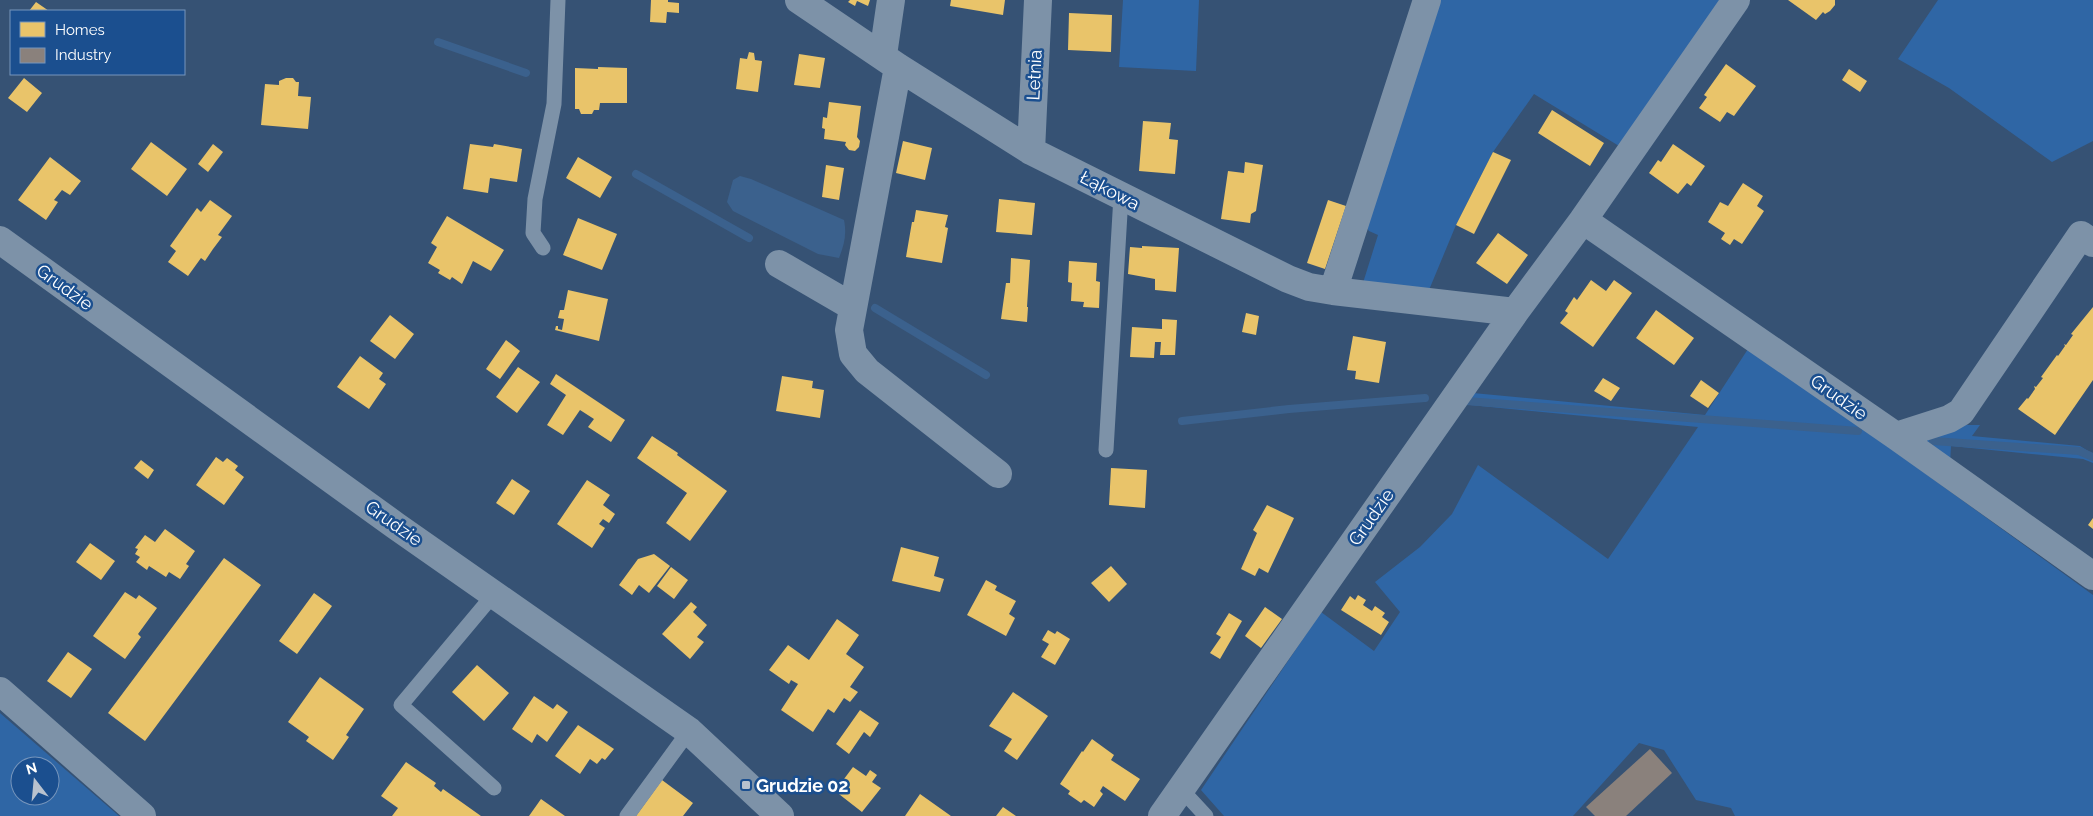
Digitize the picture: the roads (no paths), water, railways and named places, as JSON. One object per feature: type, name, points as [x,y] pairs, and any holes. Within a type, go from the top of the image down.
[{"type":"street","name":"Łąkowa","points":[[799,0],[1031,151],[1288,279],[1309,287],[1333,291],[1515,312]]},
{"type":"street","points":[[890,0],[891,61],[849,330],[854,354],[867,372],[998,474]]},
{"type":"street","name":"Letnia","points":[[1031,151],[1038,0]]},
{"type":"street","points":[[1333,291],[1427,0]]},
{"type":"street","name":"Grudzie","points":[[1162,816],[1736,0]]},
{"type":"street","name":"Grudzie","points":[[1583,220],[1896,436],[2093,576]]},
{"type":"street","points":[[1896,436],[1949,419],[1961,412],[2087,239]]},
{"type":"street","name":"Grudzie","points":[[0,240],[494,594],[689,731],[780,816]]},
{"type":"street","points":[[779,264],[853,306]]},
{"type":"street","points":[[0,691],[142,816]]},
{"type":"lane","points":[[543,248],[533,233],[535,199],[554,104],[558,0]]},
{"type":"lane","points":[[1106,450],[1122,196]]},
{"type":"lane","points":[[494,594],[401,705],[494,788]]},
{"type":"lane","points":[[626,816],[689,731]]},
{"type":"lane","points":[[1181,789],[1206,816]]},
{"type":"waterway","points":[[438,42],[526,73]]},
{"type":"waterway","points":[[636,174],[749,238]]},
{"type":"waterway","points":[[875,308],[986,375]]},
{"type":"waterway","points":[[1182,421],[1289,409],[1425,398]]},
{"type":"waterway","points":[[1466,401],[1858,431]]},
{"type":"waterway","points":[[1933,441],[2079,451],[2093,457]]},
{"type":"place","name":"Grudzie 02","points":[[746,785]]}]
